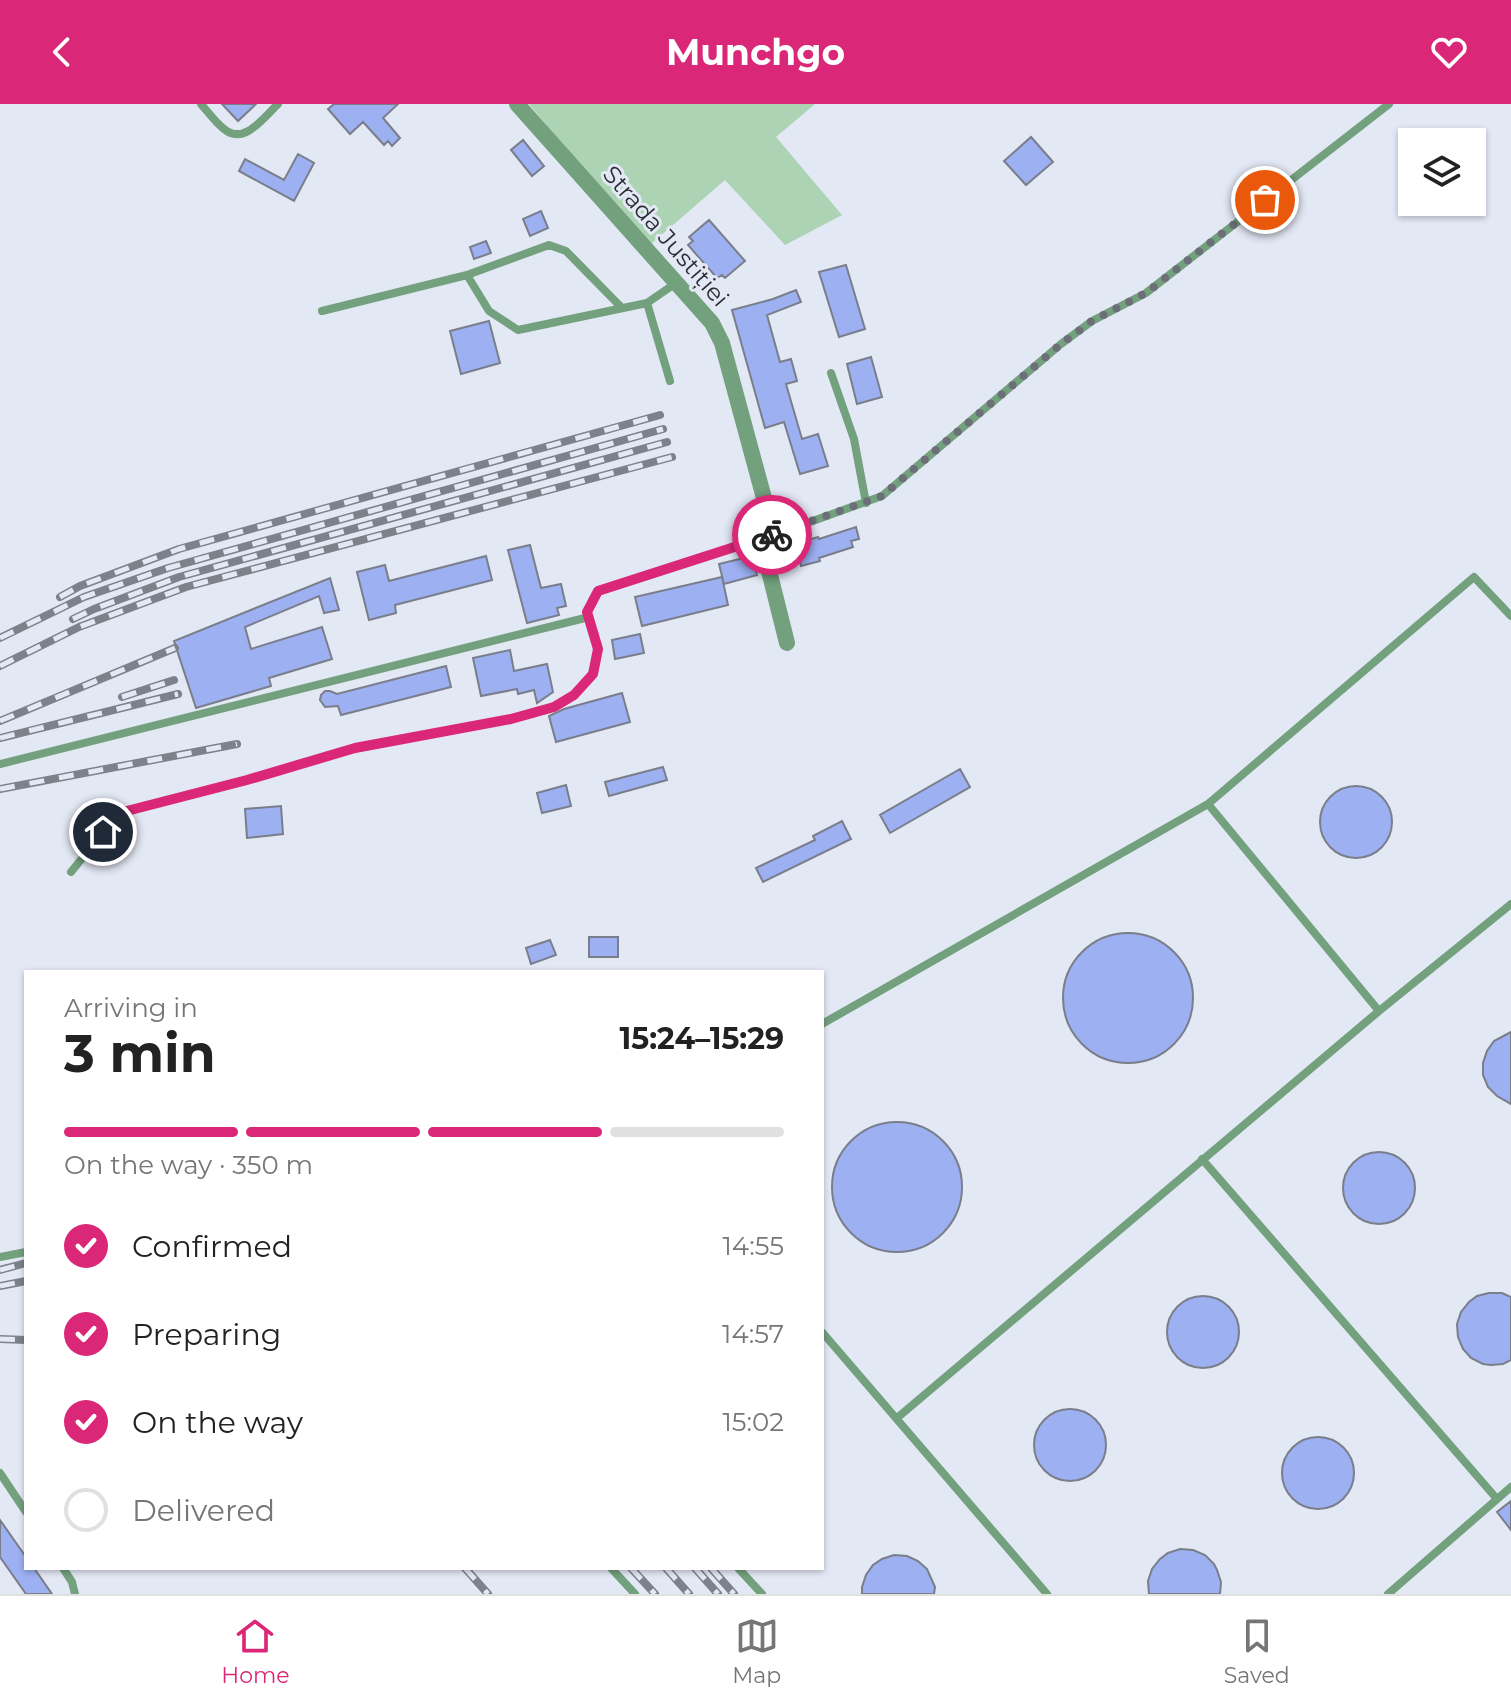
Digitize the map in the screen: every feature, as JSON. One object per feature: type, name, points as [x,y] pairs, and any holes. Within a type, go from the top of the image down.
[{"type":"street","name":"Strada Justiției","points":[[517,104],[712,323],[722,343],[767,537],[787,643]]},
{"type":"lane","points":[[201,104],[226,131],[236,135],[247,133],[278,104]]},
{"type":"lane","points":[[71,872],[119,813],[355,748],[511,719],[554,707],[574,695],[593,674],[598,649],[587,612],[598,591],[767,537],[882,496],[1061,344],[1092,321],[1146,293],[1389,104]]},
{"type":"lane","points":[[322,311],[467,275],[549,245],[566,251],[622,308]]},
{"type":"lane","points":[[467,275],[489,311],[518,330],[647,303],[677,282]]},
{"type":"lane","points":[[647,303],[670,381]]},
{"type":"lane","points":[[831,373],[854,439],[866,503]]},
{"type":"lane","points":[[824,1023],[1208,804],[1474,577],[1511,616]]},
{"type":"lane","points":[[0,764],[589,617]]},
{"type":"lane","points":[[1208,804],[1379,1011]]},
{"type":"lane","points":[[897,1418],[1202,1159],[1511,904]]},
{"type":"lane","points":[[1202,1159],[1497,1499]]},
{"type":"lane","points":[[0,1257],[24,1252]]},
{"type":"lane","points":[[824,1334],[1047,1594]]},
{"type":"lane","points":[[0,1473],[24,1509]]},
{"type":"lane","points":[[1388,1594],[1511,1487]]},
{"type":"lane","points":[[64,1570],[75,1594]]},
{"type":"lane","points":[[613,1570],[635,1594]]},
{"type":"lane","points":[[740,1570],[762,1594]]},
{"type":"green space","points":[[529,104],[815,104],[776,137],[842,215],[785,245],[725,180],[651,244]]},
{"type":"building","points":[[222,104],[256,104],[238,121]]},
{"type":"building","points":[[334,104],[398,104],[383,118],[400,138],[392,146],[388,141],[384,145],[363,122],[350,134],[328,109]]},
{"type":"building","points":[[1031,137],[1053,162],[1026,185],[1004,161]]},
{"type":"building","points":[[523,140],[544,166],[532,176],[511,150]]},
{"type":"building","points":[[298,154],[314,163],[294,201],[239,171],[245,159],[284,180]]},
{"type":"building","points":[[541,211],[548,228],[530,236],[523,219]]},
{"type":"building","points":[[709,220],[745,261],[725,278],[722,275],[717,278],[688,245],[693,241],[689,237]]},
{"type":"building","points":[[486,241],[491,253],[474,259],[470,247]]},
{"type":"building","points":[[846,265],[865,329],[839,337],[819,272]]},
{"type":"building","points":[[796,290],[801,302],[767,315],[780,362],[791,359],[797,381],[786,384],[802,439],[818,434],[828,466],[800,474],[784,422],[765,428],[732,310]]},
{"type":"building","points":[[489,321],[500,363],[461,374],[450,331]]},
{"type":"building","points":[[871,357],[882,397],[857,404],[847,364]]},
{"type":"building","points":[[856,527],[859,539],[851,541],[853,547],[801,566],[795,544]]},
{"type":"building","points":[[530,545],[541,588],[561,584],[566,606],[557,608],[559,615],[527,623],[508,550]]},
{"type":"building","points":[[486,556],[492,580],[395,605],[396,613],[369,620],[357,572],[385,565],[389,581]]},
{"type":"building","points":[[752,556],[757,575],[724,584],[719,564]]},
{"type":"building","points":[[722,577],[728,605],[642,626],[635,597]]},
{"type":"building","points":[[330,578],[339,610],[324,613],[319,596],[245,627],[251,649],[322,627],[332,659],[269,678],[271,686],[196,708],[174,641]]},
{"type":"building","points":[[640,634],[644,653],[615,659],[612,640]]},
{"type":"building","points":[[510,650],[514,671],[547,664],[553,692],[537,703],[534,690],[518,694],[517,689],[481,696],[473,658]]},
{"type":"building","points":[[446,666],[451,687],[341,715],[338,706],[325,707],[320,700],[325,691],[337,694]]},
{"type":"building","points":[[622,693],[630,722],[556,742],[549,716]]},
{"type":"building","points":[[663,767],[667,780],[609,796],[605,782]]},
{"type":"building","points":[[960,769],[970,787],[890,833],[880,815]]},
{"type":"building","points":[[566,785],[571,806],[542,813],[537,793]]},
{"type":"building","points":[[1356,786],[1382,796],[1392,822],[1382,848],[1356,858],[1330,848],[1320,822],[1330,796]]},
{"type":"building","points":[[281,806],[283,834],[247,838],[245,809]]},
{"type":"building","points":[[842,821],[851,839],[763,882],[756,868],[815,840],[813,836]]},
{"type":"building","points":[[1128,933],[1153,938],[1174,952],[1188,973],[1193,998],[1188,1023],[1174,1044],[1153,1058],[1128,1063],[1103,1058],[1082,1044],[1068,1023],[1063,998],[1068,973],[1082,952],[1103,938]]},
{"type":"building","points":[[589,937],[618,937],[618,957],[589,957]]},
{"type":"building","points":[[550,940],[556,955],[531,964],[526,948]]},
{"type":"building","points":[[1511,1032],[1511,1104],[1488,1087],[1483,1075],[1483,1063],[1494,1041]]},
{"type":"building","points":[[897,1122],[922,1127],[943,1141],[957,1162],[962,1187],[957,1212],[943,1233],[922,1247],[897,1252],[872,1247],[851,1233],[837,1212],[832,1187],[837,1162],[851,1141],[872,1127]]},
{"type":"building","points":[[1379,1152],[1405,1162],[1415,1188],[1405,1214],[1379,1224],[1353,1214],[1343,1188],[1353,1162]]},
{"type":"building","points":[[1489,1293],[1511,1297],[1511,1360],[1503,1364],[1483,1364],[1471,1358],[1458,1337],[1457,1324],[1461,1312],[1477,1296]]},
{"type":"building","points":[[1203,1296],[1229,1306],[1239,1332],[1229,1358],[1203,1368],[1177,1358],[1167,1332],[1177,1306]]},
{"type":"building","points":[[1070,1409],[1096,1419],[1106,1445],[1096,1471],[1070,1481],[1044,1471],[1034,1445],[1044,1419]]},
{"type":"building","points":[[1318,1437],[1344,1447],[1354,1473],[1344,1499],[1318,1509],[1292,1499],[1282,1473],[1292,1447]]},
{"type":"building","points":[[1511,1501],[1511,1530],[1497,1512]]},
{"type":"building","points":[[0,1520],[24,1554],[24,1570],[35,1570],[52,1594],[26,1594],[0,1557]]},
{"type":"building","points":[[1180,1549],[1205,1555],[1214,1564],[1221,1582],[1220,1594],[1149,1594],[1148,1581],[1152,1569],[1168,1553]]},
{"type":"building","points":[[894,1555],[907,1556],[927,1569],[935,1587],[934,1594],[862,1594],[866,1575],[873,1565]]},
{"type":"railway","points":[[60,597],[80,586],[179,549],[660,415]]},
{"type":"railway","points":[[0,638],[84,597],[168,568],[663,429]]},
{"type":"railway","points":[[73,619],[179,577],[667,442]]},
{"type":"railway","points":[[0,666],[79,627],[186,587],[672,457]]},
{"type":"railway","points":[[0,721],[175,648]]},
{"type":"railway","points":[[122,697],[174,680]]},
{"type":"railway","points":[[0,738],[178,694]]},
{"type":"railway","points":[[0,789],[237,744]]},
{"type":"railway","points":[[0,1270],[24,1264]]},
{"type":"railway","points":[[0,1286],[24,1281]]},
{"type":"railway","points":[[0,1339],[24,1340]]},
{"type":"railway","points":[[467,1570],[488,1594]]},
{"type":"railway","points":[[633,1570],[655,1594]]},
{"type":"railway","points":[[668,1570],[689,1594]]},
{"type":"railway","points":[[697,1570],[718,1594]]},
{"type":"railway","points":[[713,1570],[734,1594]]},
{"type":"way so far","points":[[772,535],[882,496],[1061,344],[1092,321],[1146,293],[1265,200]]},
{"type":"route","points":[[103,832],[119,813],[355,748],[511,719],[554,707],[574,695],[593,674],[598,649],[587,612],[598,591],[772,535]]}]
